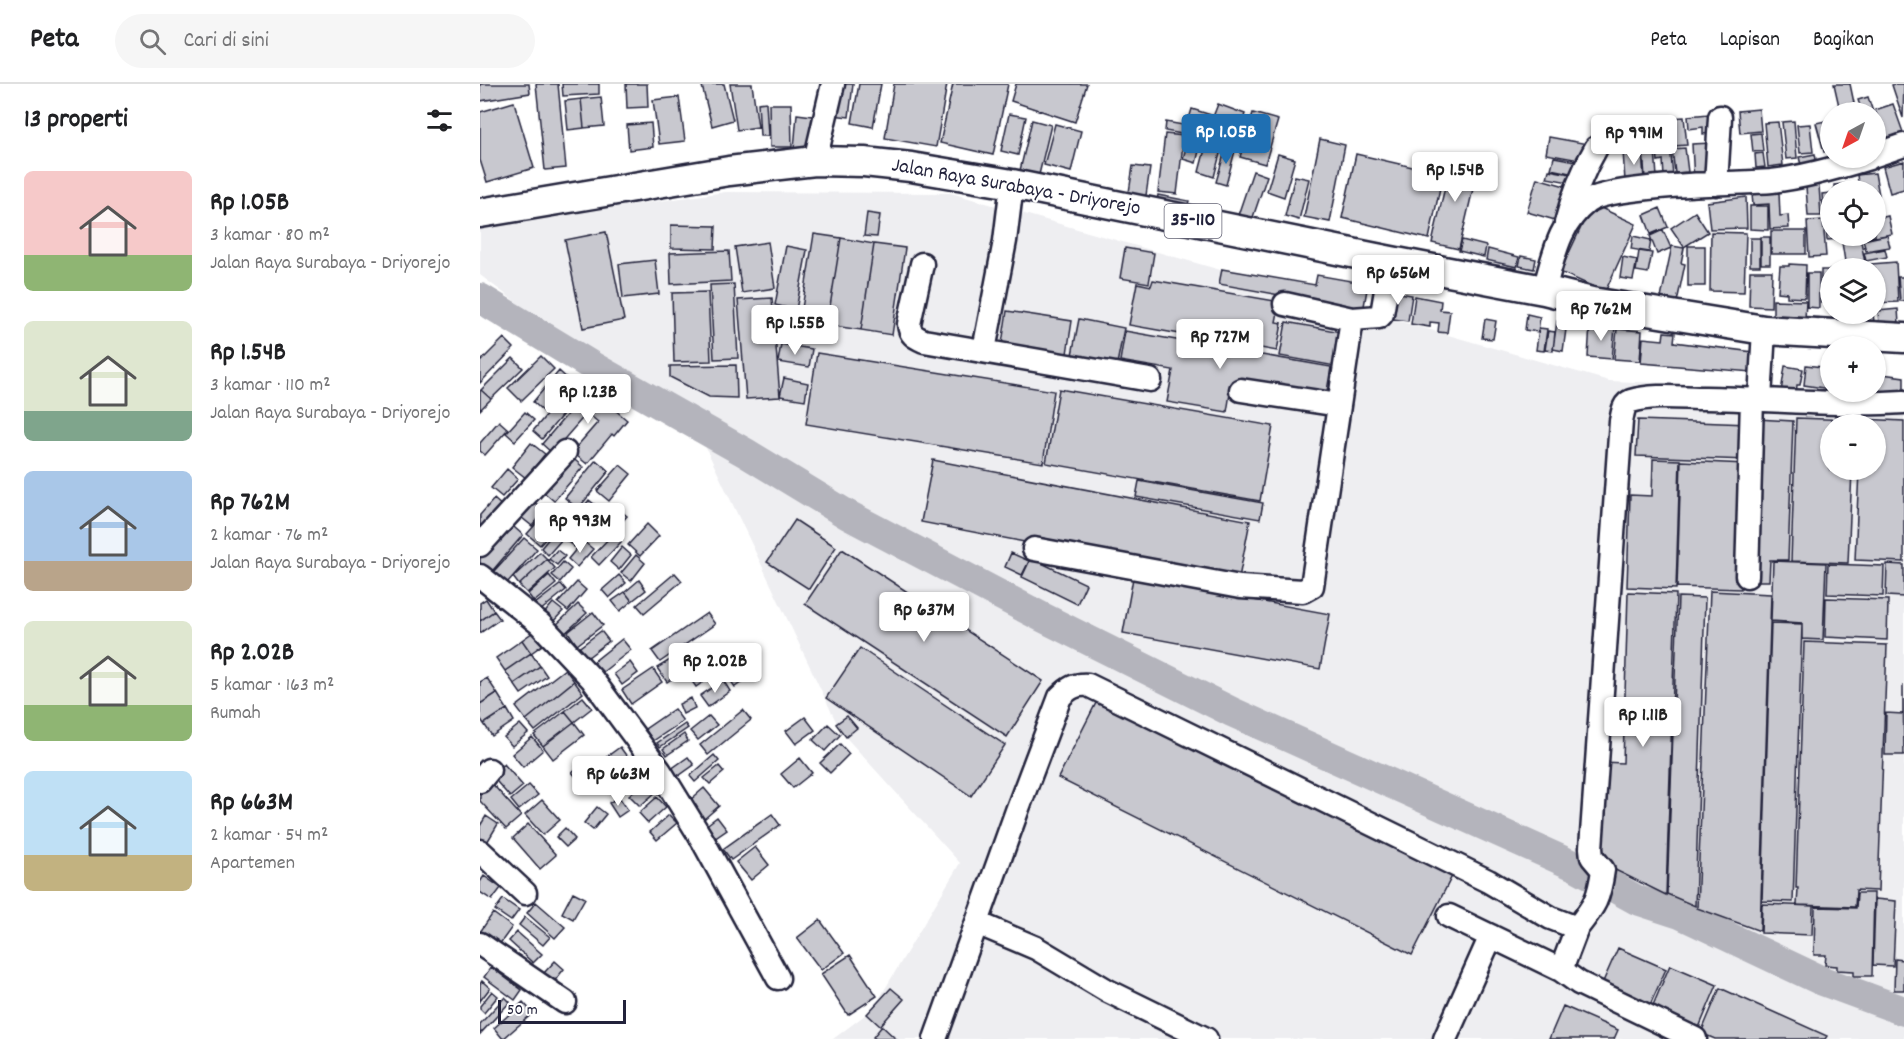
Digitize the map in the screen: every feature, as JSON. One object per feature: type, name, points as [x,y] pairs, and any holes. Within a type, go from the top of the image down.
[{"type":"main road","name":"Jalan Raya Surabaya - Driyorejo","points":[[480,213],[729,171],[815,161],[910,166],[1012,184],[1544,290],[1592,302],[1764,330],[1904,338]]},
{"type":"street","points":[[815,161],[833,84]]},
{"type":"street","points":[[1716,184],[1720,117]]},
{"type":"street","points":[[1886,151],[1904,145]]},
{"type":"street","points":[[1544,290],[1566,223],[1573,193],[1596,148]]},
{"type":"street","points":[[1566,223],[1589,201],[1625,191],[1773,181],[1838,168]]},
{"type":"street","points":[[984,350],[1005,241],[1012,184]]},
{"type":"street","points":[[1285,304],[1352,319],[1381,316],[1391,261]]},
{"type":"street","points":[[922,264],[909,324],[912,335],[924,341],[1150,380]]},
{"type":"street","points":[[1034,549],[1239,587],[1303,591],[1308,589],[1312,586],[1314,579],[1352,319]]},
{"type":"street","points":[[1747,576],[1756,399],[1764,330]]},
{"type":"street","points":[[1241,390],[1339,405]]},
{"type":"street","points":[[1561,970],[1577,928],[1595,906],[1600,892],[1603,870],[1592,857],[1591,848],[1621,421],[1624,407],[1630,402],[1656,398],[1874,404],[1904,402]]},
{"type":"street","points":[[480,545],[565,452]]},
{"type":"street","points":[[480,576],[540,624],[592,679],[666,781],[703,841],[778,978]]},
{"type":"street","points":[[935,1039],[1060,697],[1078,684],[1088,685],[1488,881],[1551,918],[1577,928]]},
{"type":"street","points":[[480,851],[525,892]]},
{"type":"street","points":[[1449,915],[1561,970],[1579,983],[1694,1039]]},
{"type":"street","points":[[977,923],[1036,948],[1108,991],[1206,1039]]},
{"type":"street","points":[[1445,1039],[1491,936]]},
{"type":"street","points":[[480,944],[565,1002]]},
{"type":"shaded area","points":[[726,192],[951,193],[1609,381],[1820,389],[1820,402],[1886,402],[1886,392],[1904,392],[1904,1039],[833,1039],[873,1009],[960,863],[841,732],[704,444],[480,275],[480,225]]},
{"type":"building","points":[[480,84],[529,84],[530,93],[480,101]]},
{"type":"building","points":[[536,84],[558,84],[566,168],[545,170]]},
{"type":"building","points":[[562,84],[599,84],[599,94],[563,96]]},
{"type":"building","points":[[626,84],[647,84],[648,107],[627,108]]},
{"type":"building","points":[[724,84],[733,120],[712,126],[702,86]]},
{"type":"building","points":[[730,84],[752,84],[758,127],[737,130]]},
{"type":"building","points":[[837,84],[853,84],[849,117],[833,115]]},
{"type":"building","points":[[859,84],[881,84],[873,127],[852,123]]},
{"type":"building","points":[[894,84],[947,84],[936,147],[885,138]]},
{"type":"building","points":[[953,84],[1008,84],[993,155],[940,143]]},
{"type":"building","points":[[1016,84],[1087,84],[1075,122],[1011,101]]},
{"type":"building","points":[[1834,84],[1850,84],[1854,102],[1838,102]]},
{"type":"building","points":[[1904,84],[1903,118],[1892,85]]},
{"type":"building","points":[[601,97],[604,126],[584,128],[581,99]]},
{"type":"building","points":[[679,97],[685,141],[659,144],[653,100]]},
{"type":"building","points":[[1868,97],[1870,102],[1859,102],[1858,100]]},
{"type":"building","points":[[581,99],[584,128],[568,130],[565,101]]},
{"type":"building","points":[[514,102],[534,168],[487,182],[480,160],[480,112]]},
{"type":"building","points":[[766,102],[768,136],[760,136],[758,103]]},
{"type":"building","points":[[769,104],[791,104],[792,147],[770,147]]},
{"type":"building","points":[[1218,104],[1245,114],[1239,132],[1211,122]]},
{"type":"building","points":[[1893,104],[1904,135],[1887,143],[1886,140],[1886,106]]},
{"type":"building","points":[[1192,109],[1211,115],[1206,128],[1188,122]]},
{"type":"building","points":[[1759,109],[1761,131],[1740,133],[1738,111]]},
{"type":"building","points":[[1253,113],[1278,120],[1265,164],[1240,157]]},
{"type":"building","points":[[797,114],[812,116],[809,150],[794,149]]},
{"type":"building","points":[[1009,114],[1026,117],[1018,155],[1001,151]]},
{"type":"building","points":[[1709,114],[1712,133],[1703,134],[1703,127],[1689,129],[1688,116]]},
{"type":"building","points":[[1684,117],[1687,145],[1674,146],[1671,118]]},
{"type":"building","points":[[1032,120],[1051,125],[1037,183],[1018,179]]},
{"type":"building","points":[[1794,121],[1797,158],[1786,159],[1782,122]]},
{"type":"building","points":[[1166,122],[1189,126],[1188,135],[1165,131]]},
{"type":"building","points":[[1778,122],[1783,165],[1768,167],[1764,123]]},
{"type":"building","points":[[1820,122],[1820,138],[1816,123]]},
{"type":"building","points":[[651,123],[653,147],[629,150],[627,125]]},
{"type":"building","points":[[1055,124],[1081,131],[1071,172],[1044,165]]},
{"type":"building","points":[[1810,124],[1813,152],[1800,153],[1797,125]]},
{"type":"building","points":[[1657,127],[1658,145],[1643,147],[1641,128]]},
{"type":"building","points":[[1191,128],[1204,131],[1196,163],[1183,159]]},
{"type":"building","points":[[1761,133],[1763,151],[1753,152],[1751,134]]},
{"type":"building","points":[[1165,134],[1184,136],[1177,194],[1158,192]]},
{"type":"building","points":[[1209,134],[1224,138],[1214,177],[1199,172]]},
{"type":"building","points":[[1549,137],[1588,144],[1585,161],[1546,154]]},
{"type":"building","points":[[1320,139],[1345,145],[1330,222],[1304,217]]},
{"type":"building","points":[[1712,143],[1715,181],[1694,182],[1692,144]]},
{"type":"building","points":[[1227,144],[1236,147],[1226,185],[1216,182]]},
{"type":"building","points":[[1670,146],[1673,176],[1664,177],[1663,160],[1658,161],[1657,149]]},
{"type":"building","points":[[1685,148],[1688,172],[1675,173],[1672,149]]},
{"type":"building","points":[[1643,149],[1655,149],[1657,177],[1645,178]]},
{"type":"building","points":[[1642,150],[1644,180],[1625,181],[1623,151]]},
{"type":"building","points":[[1763,153],[1765,167],[1756,168],[1755,154]]},
{"type":"building","points":[[1278,154],[1295,159],[1284,197],[1267,191]]},
{"type":"building","points":[[1356,154],[1443,174],[1429,239],[1342,218]]},
{"type":"building","points":[[1815,154],[1818,170],[1803,173],[1799,157]]},
{"type":"building","points":[[1452,157],[1479,163],[1459,249],[1432,243]]},
{"type":"building","points":[[1554,157],[1581,162],[1579,175],[1551,169]]},
{"type":"building","points":[[1904,161],[1904,189],[1890,193],[1883,168]]},
{"type":"building","points":[[1133,166],[1150,168],[1145,202],[1128,199]]},
{"type":"building","points":[[1549,170],[1576,175],[1574,183],[1547,178]]},
{"type":"building","points":[[1253,171],[1267,176],[1251,223],[1237,218]]},
{"type":"building","points":[[1875,173],[1876,180],[1858,180],[1857,175]]},
{"type":"building","points":[[1295,176],[1309,179],[1299,220],[1285,216]]},
{"type":"building","points":[[1537,178],[1572,188],[1562,222],[1527,212]]},
{"type":"building","points":[[1819,185],[1820,216],[1808,216],[1806,186]]},
{"type":"building","points":[[1779,193],[1780,216],[1788,215],[1789,228],[1770,229],[1769,204],[1753,205],[1752,194]]},
{"type":"building","points":[[1158,195],[1189,201],[1187,207],[1157,201]]},
{"type":"building","points":[[1746,197],[1747,228],[1710,229],[1707,202]]},
{"type":"building","points":[[1592,204],[1636,224],[1605,292],[1560,272]]},
{"type":"building","points":[[1750,206],[1768,206],[1768,230],[1750,229]]},
{"type":"building","points":[[1660,208],[1668,227],[1651,234],[1644,215]]},
{"type":"building","points":[[1695,212],[1708,232],[1684,247],[1671,228]]},
{"type":"building","points":[[867,213],[880,215],[877,237],[864,236]]},
{"type":"building","points":[[1886,216],[1888,216],[1892,234],[1886,235]]},
{"type":"building","points":[[1820,220],[1820,246],[1825,246],[1826,256],[1809,257],[1807,221]]},
{"type":"building","points":[[671,225],[716,226],[715,249],[671,248]]},
{"type":"building","points":[[1663,230],[1671,248],[1657,254],[1650,236]]},
{"type":"building","points":[[1771,231],[1806,231],[1806,254],[1771,254]]},
{"type":"building","points":[[606,232],[624,320],[583,328],[565,240]]},
{"type":"building","points":[[1711,232],[1746,233],[1744,292],[1710,291]]},
{"type":"building","points":[[814,234],[841,238],[827,325],[800,321]]},
{"type":"building","points":[[1886,235],[1890,247],[1866,251],[1865,246],[1886,246]]},
{"type":"building","points":[[1633,236],[1651,240],[1649,252],[1631,249]]},
{"type":"building","points":[[1761,237],[1770,237],[1770,264],[1761,264]]},
{"type":"building","points":[[841,238],[874,244],[861,330],[827,325]]},
{"type":"building","points":[[1750,238],[1760,238],[1760,266],[1750,266]]},
{"type":"building","points":[[1462,240],[1486,246],[1484,257],[1459,251]]},
{"type":"building","points":[[768,242],[775,288],[742,293],[735,247]]},
{"type":"building","points":[[874,244],[905,248],[892,335],[861,330]]},
{"type":"building","points":[[786,246],[807,250],[796,310],[775,305]]},
{"type":"building","points":[[1672,246],[1684,248],[1681,263],[1685,264],[1677,302],[1661,298]]},
{"type":"building","points":[[1688,246],[1705,246],[1705,286],[1688,286]]},
{"type":"building","points":[[1843,246],[1862,246],[1864,258],[1844,258]]},
{"type":"building","points":[[1125,248],[1154,253],[1149,283],[1120,278]]},
{"type":"building","points":[[1488,249],[1519,257],[1517,267],[1486,260]]},
{"type":"building","points":[[1885,249],[1887,257],[1865,258],[1864,253]]},
{"type":"building","points":[[729,251],[731,281],[671,284],[670,253]]},
{"type":"building","points":[[1639,251],[1652,253],[1648,273],[1636,271]]},
{"type":"building","points":[[1521,256],[1536,259],[1534,269],[1519,266]]},
{"type":"building","points":[[1623,257],[1637,260],[1633,280],[1620,278]]},
{"type":"building","points":[[655,260],[659,294],[623,298],[619,264]]},
{"type":"building","points":[[1896,262],[1898,302],[1886,303],[1886,263]]},
{"type":"building","points":[[1789,264],[1806,265],[1805,298],[1787,297],[1787,293],[1778,292],[1780,266],[1789,266]]},
{"type":"building","points":[[1222,269],[1315,285],[1317,275],[1368,284],[1362,317],[1313,301],[1219,284]]},
{"type":"building","points":[[1750,271],[1772,271],[1771,307],[1749,306]]},
{"type":"building","points":[[1807,273],[1819,273],[1819,308],[1807,307]]},
{"type":"building","points":[[1898,277],[1904,277],[1904,301],[1900,301]]},
{"type":"building","points":[[1153,280],[1280,302],[1276,322],[1282,323],[1277,351],[1227,342],[1227,347],[1208,343],[1208,339],[1129,325],[1137,283],[1151,286]]},
{"type":"building","points":[[734,284],[738,358],[714,359],[710,285]]},
{"type":"building","points":[[1388,291],[1412,295],[1408,321],[1385,318]]},
{"type":"building","points":[[708,292],[711,361],[674,362],[672,293]]},
{"type":"building","points":[[1415,296],[1441,301],[1440,310],[1450,311],[1447,333],[1438,332],[1439,323],[1430,322],[1430,327],[1411,324]]},
{"type":"building","points":[[772,298],[780,397],[746,399],[738,300]]},
{"type":"building","points":[[1773,300],[1806,301],[1805,319],[1773,318]]},
{"type":"building","points":[[1898,309],[1899,324],[1879,326],[1879,324],[1886,324],[1886,310]]},
{"type":"building","points":[[1007,311],[1072,321],[1066,360],[1001,350]]},
{"type":"building","points":[[1527,314],[1540,317],[1538,332],[1525,330]]},
{"type":"building","points":[[1079,319],[1124,328],[1117,364],[1072,355]]},
{"type":"building","points":[[1485,319],[1496,321],[1493,339],[1482,338]]},
{"type":"building","points":[[1557,321],[1567,322],[1563,351],[1553,349]]},
{"type":"building","points":[[1286,322],[1341,332],[1335,366],[1280,356]]},
{"type":"building","points":[[1590,324],[1615,327],[1612,359],[1588,357]]},
{"type":"building","points":[[1855,324],[1874,324],[1875,330],[1856,333]]},
{"type":"building","points":[[1539,328],[1547,329],[1544,351],[1536,350]]},
{"type":"building","points":[[1617,329],[1642,331],[1640,361],[1614,359]]},
{"type":"building","points":[[1125,331],[1331,367],[1326,397],[1232,381],[1227,412],[1167,402],[1173,370],[1120,361]]},
{"type":"building","points":[[1548,331],[1555,332],[1553,351],[1545,350]]},
{"type":"building","points":[[1664,332],[1675,333],[1674,342],[1753,352],[1752,372],[1641,363],[1643,338],[1663,340]]},
{"type":"building","points":[[504,338],[514,348],[480,383],[480,362]]},
{"type":"building","points":[[781,344],[812,349],[809,367],[778,362]]},
{"type":"building","points":[[817,353],[1054,391],[1043,463],[806,424]]},
{"type":"building","points":[[541,356],[554,369],[521,401],[508,388]]},
{"type":"building","points":[[513,358],[523,368],[491,399],[481,390]]},
{"type":"building","points":[[736,365],[737,398],[709,397],[670,377],[670,366]]},
{"type":"building","points":[[1806,365],[1820,367],[1820,387],[1804,385]]},
{"type":"building","points":[[1785,366],[1803,369],[1796,394],[1781,392]]},
{"type":"building","points":[[559,371],[570,381],[544,412],[533,402]]},
{"type":"building","points":[[1886,375],[1904,377],[1904,398],[1886,396]]},
{"type":"building","points":[[577,378],[587,386],[542,439],[533,431]]},
{"type":"building","points":[[784,378],[808,383],[805,400],[780,396]]},
{"type":"building","points":[[592,385],[603,394],[600,397],[627,420],[587,464],[572,452],[598,422],[587,413],[552,453],[542,444]]},
{"type":"building","points":[[1059,389],[1273,426],[1260,501],[1046,463]]},
{"type":"building","points":[[480,391],[491,399],[480,410]]},
{"type":"building","points":[[525,412],[534,420],[515,441],[506,433]]},
{"type":"building","points":[[1796,418],[1820,419],[1820,480],[1852,480],[1848,563],[1791,561]]},
{"type":"building","points":[[1757,419],[1793,421],[1788,560],[1770,560],[1769,581],[1752,581]]},
{"type":"building","points":[[1638,420],[1749,424],[1748,460],[1636,456]]},
{"type":"building","points":[[1886,420],[1904,421],[1904,562],[1855,560],[1859,480],[1886,480]]},
{"type":"building","points":[[499,421],[508,429],[485,455],[480,451],[480,443]]},
{"type":"building","points":[[531,443],[545,454],[526,478],[512,467]]},
{"type":"building","points":[[569,455],[583,467],[554,501],[540,489]]},
{"type":"building","points":[[1653,459],[1680,460],[1676,589],[1627,587],[1630,495],[1652,496]]},
{"type":"building","points":[[596,460],[609,471],[578,509],[565,498]]},
{"type":"building","points":[[933,460],[1250,521],[1238,583],[921,522]]},
{"type":"building","points":[[1681,461],[1746,464],[1741,589],[1677,587]]},
{"type":"building","points":[[620,465],[631,474],[609,501],[597,491]]},
{"type":"building","points":[[507,469],[518,479],[502,497],[491,488]]},
{"type":"building","points":[[1139,481],[1263,503],[1260,519],[1136,497]]},
{"type":"building","points":[[528,497],[545,511],[532,526],[516,513]]},
{"type":"building","points":[[494,499],[503,507],[480,534],[480,515]]},
{"type":"building","points":[[589,500],[599,508],[583,527],[574,519]]},
{"type":"building","points":[[615,506],[627,516],[610,535],[599,525]]},
{"type":"building","points":[[551,507],[564,518],[540,545],[527,534]]},
{"type":"building","points":[[506,520],[523,535],[488,576],[480,569],[480,550]]},
{"type":"building","points":[[795,520],[836,547],[809,589],[767,562]]},
{"type":"building","points":[[647,524],[659,536],[640,556],[628,545]]},
{"type":"building","points":[[571,529],[582,538],[574,547],[563,538]]},
{"type":"building","points":[[555,531],[563,538],[548,555],[541,548]]},
{"type":"building","points":[[613,534],[621,542],[599,565],[591,557]]},
{"type":"building","points":[[524,538],[537,549],[507,583],[494,571]]},
{"type":"building","points":[[583,541],[593,549],[577,567],[568,559]]},
{"type":"building","points":[[622,547],[631,555],[619,570],[610,562]]},
{"type":"building","points":[[842,549],[1043,681],[1007,737],[805,604]]},
{"type":"building","points":[[557,550],[565,556],[557,565],[549,559]]},
{"type":"building","points":[[540,552],[547,559],[519,585],[513,577]]},
{"type":"building","points":[[1011,553],[1029,561],[1022,575],[1005,567]]},
{"type":"building","points":[[636,555],[645,563],[631,581],[621,573]]},
{"type":"building","points":[[1031,558],[1086,584],[1077,604],[1022,577]]},
{"type":"building","points":[[547,559],[555,568],[527,593],[519,585]]},
{"type":"building","points":[[1773,561],[1826,563],[1823,640],[1802,639],[1802,623],[1771,621]]},
{"type":"building","points":[[563,562],[571,569],[560,582],[552,575]]},
{"type":"building","points":[[1828,564],[1884,566],[1883,596],[1827,594]]},
{"type":"building","points":[[1887,564],[1904,565],[1904,597],[1886,596]]},
{"type":"building","points":[[675,573],[682,581],[644,613],[637,605]]},
{"type":"building","points":[[549,575],[556,584],[534,602],[528,594]]},
{"type":"building","points":[[619,575],[626,583],[609,598],[602,590]]},
{"type":"building","points":[[1133,578],[1330,614],[1320,669],[1123,633]]},
{"type":"building","points":[[639,580],[646,590],[632,601],[625,592]]},
{"type":"building","points":[[577,582],[586,590],[568,611],[558,603]]},
{"type":"building","points":[[561,584],[566,590],[540,611],[535,604]]},
{"type":"building","points":[[1710,591],[1771,594],[1760,931],[1697,908]]},
{"type":"building","points":[[625,592],[632,601],[620,611],[612,601]]},
{"type":"building","points":[[1628,592],[1676,594],[1666,895],[1601,863],[1603,762],[1623,763]]},
{"type":"building","points":[[1678,597],[1705,598],[1695,906],[1667,894]]},
{"type":"building","points":[[1826,598],[1888,600],[1887,640],[1825,637]]},
{"type":"building","points":[[486,599],[494,611],[480,621],[480,603]]},
{"type":"building","points":[[553,603],[563,611],[551,624],[542,616]]},
{"type":"building","points":[[578,604],[587,613],[562,636],[554,627]]},
{"type":"building","points":[[494,611],[500,619],[480,633],[480,621]]},
{"type":"building","points":[[593,612],[603,625],[577,645],[568,632]]},
{"type":"building","points":[[707,613],[715,624],[660,662],[652,651]]},
{"type":"building","points":[[1771,623],[1802,624],[1793,902],[1762,901]]},
{"type":"building","points":[[536,630],[545,643],[531,653],[522,640]]},
{"type":"building","points":[[601,631],[609,641],[583,661],[576,650]]},
{"type":"building","points":[[622,639],[631,650],[595,678],[587,667]]},
{"type":"building","points":[[522,640],[531,653],[505,671],[496,658]]},
{"type":"building","points":[[1804,642],[1887,645],[1878,891],[1856,890],[1855,907],[1797,905]]},
{"type":"building","points":[[860,648],[1005,745],[971,796],[826,698]]},
{"type":"building","points":[[531,653],[540,666],[514,684],[505,671]]},
{"type":"building","points":[[670,660],[679,674],[667,682],[657,668]]},
{"type":"building","points":[[630,662],[638,673],[622,685],[614,674]]},
{"type":"building","points":[[739,664],[749,677],[735,687],[725,673]]},
{"type":"building","points":[[540,666],[547,676],[521,694],[514,684]]},
{"type":"building","points":[[565,669],[574,681],[526,720],[516,707]]},
{"type":"building","points":[[653,669],[662,682],[631,704],[622,690]]},
{"type":"building","points":[[705,670],[710,677],[696,687],[691,680]]},
{"type":"building","points":[[487,678],[497,693],[480,704],[480,682]]},
{"type":"building","points":[[723,680],[730,691],[708,707],[700,696]]},
{"type":"building","points":[[574,681],[583,693],[535,731],[526,720]]},
{"type":"building","points":[[1903,685],[1904,755],[1885,755],[1886,713],[1903,714]]},
{"type":"building","points":[[497,693],[507,709],[484,724],[480,718],[480,704]]},
{"type":"building","points":[[583,697],[592,708],[574,722],[565,711]]},
{"type":"building","points":[[1099,697],[1453,874],[1412,955],[1058,778]]},
{"type":"building","points":[[691,698],[695,708],[683,714],[679,704]]},
{"type":"building","points":[[507,709],[514,721],[492,736],[484,724]]},
{"type":"building","points":[[674,709],[683,721],[653,741],[645,729]]},
{"type":"building","points":[[743,710],[751,720],[708,755],[700,745]]},
{"type":"building","points":[[565,711],[574,722],[543,746],[534,735]]},
{"type":"building","points":[[709,716],[717,725],[698,740],[690,731]]},
{"type":"building","points":[[847,716],[857,728],[846,737],[836,724]]},
{"type":"building","points":[[805,717],[815,730],[796,744],[786,731]]},
{"type":"building","points":[[574,722],[584,735],[553,759],[543,746]]},
{"type":"building","points":[[520,724],[528,733],[512,746],[504,737]]},
{"type":"building","points":[[685,724],[688,728],[660,747],[657,743]]},
{"type":"building","points":[[828,724],[840,735],[825,751],[813,740]]},
{"type":"building","points":[[684,734],[688,741],[667,755],[663,749]]},
{"type":"building","points":[[532,737],[543,750],[523,767],[512,754]]},
{"type":"building","points":[[840,744],[849,754],[830,773],[820,763]]},
{"type":"building","points":[[620,747],[628,758],[598,780],[590,769]]},
{"type":"building","points":[[714,755],[719,761],[695,782],[690,776]]},
{"type":"building","points":[[688,757],[694,765],[673,780],[667,772]]},
{"type":"building","points":[[800,758],[812,773],[793,788],[781,774]]},
{"type":"building","points":[[632,763],[642,774],[625,790],[615,779]]},
{"type":"building","points":[[504,764],[523,786],[510,797],[491,775]]},
{"type":"building","points":[[582,764],[597,783],[587,790],[572,772]]},
{"type":"building","points":[[719,766],[724,772],[710,784],[704,778]]},
{"type":"building","points":[[488,779],[521,816],[506,829],[480,801],[480,787]]},
{"type":"building","points":[[645,781],[656,792],[640,806],[629,795]]},
{"type":"building","points":[[529,785],[538,795],[519,810],[511,800]]},
{"type":"building","points":[[704,788],[719,806],[704,819],[689,801]]},
{"type":"building","points":[[619,797],[628,810],[618,817],[609,803]]},
{"type":"building","points":[[657,797],[666,807],[648,823],[639,813]]},
{"type":"building","points":[[542,800],[560,820],[543,835],[525,815]]},
{"type":"building","points":[[597,807],[606,814],[593,830],[584,823]]},
{"type":"building","points":[[772,814],[780,825],[731,860],[723,849]]},
{"type":"building","points":[[669,815],[677,823],[657,840],[650,832]]},
{"type":"building","points":[[486,816],[498,824],[483,849],[480,848],[480,826]]},
{"type":"building","points":[[717,817],[727,830],[714,839],[704,827]]},
{"type":"building","points":[[528,824],[556,855],[540,869],[513,838]]},
{"type":"building","points":[[565,828],[575,839],[566,847],[556,837]]},
{"type":"building","points":[[755,847],[769,865],[751,880],[736,862]]},
{"type":"building","points":[[484,876],[501,888],[492,900],[480,892],[480,882]]},
{"type":"building","points":[[573,892],[585,898],[573,919],[562,913]]},
{"type":"building","points":[[1857,893],[1874,893],[1872,976],[1854,976],[1854,971],[1837,970],[1837,966],[1825,965],[1826,955],[1814,955],[1815,907],[1856,908]]},
{"type":"building","points":[[503,899],[519,910],[511,921],[495,910]]},
{"type":"building","points":[[1875,899],[1896,901],[1893,966],[1873,965]]},
{"type":"building","points":[[536,902],[565,927],[555,938],[527,913]]},
{"type":"building","points":[[1762,904],[1813,906],[1812,935],[1761,933]]},
{"type":"building","points":[[493,913],[512,927],[499,945],[480,932]]},
{"type":"building","points":[[525,917],[550,937],[543,945],[519,925]]},
{"type":"building","points":[[820,920],[844,953],[821,970],[797,938]]},
{"type":"building","points":[[517,932],[542,954],[533,963],[509,941]]},
{"type":"building","points":[[1618,948],[1666,969],[1646,1014],[1598,993]]},
{"type":"building","points":[[850,955],[877,996],[848,1015],[821,974]]},
{"type":"building","points":[[1895,959],[1904,960],[1904,990],[1894,990]]},
{"type":"building","points":[[555,961],[564,969],[553,983],[543,974]]},
{"type":"building","points":[[1670,965],[1717,985],[1698,1030],[1651,1010]]},
{"type":"building","points":[[491,967],[522,990],[515,1000],[484,977]]},
{"type":"building","points":[[482,981],[490,988],[480,1001],[480,984]]},
{"type":"building","points":[[891,988],[904,999],[880,1026],[867,1014]]},
{"type":"building","points":[[1720,988],[1827,1036],[1825,1039],[1715,1039],[1701,1033]]},
{"type":"building","points":[[492,991],[498,996],[484,1013],[480,1006]]},
{"type":"building","points":[[505,997],[510,1002],[480,1034],[480,1024]]},
{"type":"building","points":[[523,1002],[533,1013],[503,1039],[494,1028]]},
{"type":"building","points":[[1563,1006],[1618,1030],[1614,1039],[1549,1039]]},
{"type":"building","points":[[882,1026],[896,1039],[873,1037]]},
{"type":"waterway","points":[[480,298],[848,515],[1040,616],[1232,712],[1577,867],[1637,900],[1680,914],[1820,980],[1904,1011]]}]
